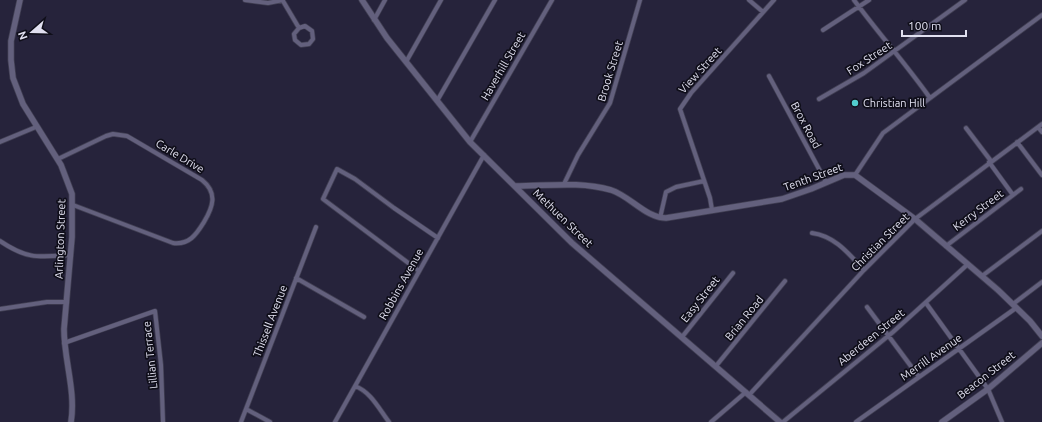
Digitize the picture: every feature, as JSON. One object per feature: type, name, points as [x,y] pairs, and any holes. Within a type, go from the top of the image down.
[{"type":"street","name":"Arlington Street","points":[[20,0],[11,41],[12,70],[19,96],[36,126],[58,159],[70,187],[73,205],[71,255],[64,343],[72,393],[71,422]]},
{"type":"street","points":[[245,0],[268,3],[283,0],[299,28]]},
{"type":"street","name":"Methuen Street","points":[[362,0],[374,20],[436,101],[470,142],[572,242],[781,422]]},
{"type":"street","points":[[374,20],[386,0]]},
{"type":"street","points":[[406,62],[441,0]]},
{"type":"street","points":[[436,101],[495,0]]},
{"type":"street","name":"Haverhill Street","points":[[470,142],[552,0]]},
{"type":"street","name":"Brook Street","points":[[564,184],[578,155],[610,103],[640,0]]},
{"type":"street","points":[[749,0],[764,12]]},
{"type":"street","name":"View Street","points":[[712,210],[680,108],[691,93],[774,0]]},
{"type":"street","points":[[854,0],[889,46],[896,52],[930,98]]},
{"type":"street","points":[[823,30],[869,0]]},
{"type":"street","name":"Fox Street","points":[[819,99],[864,73],[896,52],[965,0]]},
{"type":"street","points":[[855,175],[883,133],[1042,15]]},
{"type":"street","points":[[305,26],[312,31],[313,39],[309,44],[302,45],[296,42],[294,34],[299,28],[305,26]]},
{"type":"street","name":"Brox Road","points":[[770,76],[826,182]]},
{"type":"street","name":"Christian Street","points":[[711,422],[747,394],[864,270],[915,219],[1042,124]]},
{"type":"street","points":[[0,142],[36,126]]},
{"type":"street","points":[[1038,127],[1042,132]]},
{"type":"street","points":[[966,128],[1013,195]]},
{"type":"street","name":"Carle Drive","points":[[58,159],[106,136],[119,134],[127,136],[208,184],[213,197],[211,210],[197,233],[191,239],[179,244],[73,205]]},
{"type":"street","points":[[1017,142],[1042,175]]},
{"type":"street","name":"Robbins Avenue","points":[[335,422],[484,155]]},
{"type":"street","points":[[419,271],[323,199],[337,169],[355,178],[394,208],[438,238]]},
{"type":"street","name":"Tenth Street","points":[[660,218],[782,199],[844,175],[855,175],[915,219],[982,276],[1015,306],[1042,336]]},
{"type":"street","points":[[515,186],[564,184],[594,186],[615,192],[652,215],[660,218],[666,193],[676,187],[704,181]]},
{"type":"street","name":"Kerry Street","points":[[946,246],[1022,189]]},
{"type":"street","name":"Thissell Avenue","points":[[241,422],[316,227]]},
{"type":"street","points":[[982,276],[1042,231]]},
{"type":"street","points":[[812,233],[826,236],[836,242],[864,270]]},
{"type":"street","points":[[0,240],[12,249],[30,256],[71,255]]},
{"type":"street","name":"Aberdeen Street","points":[[781,422],[926,303],[968,264]]},
{"type":"street","name":"Easy Street","points":[[682,337],[732,273]]},
{"type":"street","points":[[296,278],[364,317]]},
{"type":"street","name":"Brian Road","points":[[716,366],[785,281]]},
{"type":"street","name":"Merrill Avenue","points":[[856,422],[919,376],[960,349],[1015,306],[1042,282]]},
{"type":"street","points":[[0,308],[40,303],[67,302]]},
{"type":"street","points":[[926,303],[988,389],[1002,422]]},
{"type":"street","points":[[867,307],[919,376]]},
{"type":"street","name":"Lillian Terrace","points":[[64,343],[155,311],[162,371],[163,422]]},
{"type":"street","name":"Beacon Street","points":[[942,422],[988,389],[1042,343]]},
{"type":"street","points":[[355,386],[368,393],[389,422]]},
{"type":"street","points":[[246,409],[270,422]]},
{"type":"place","name":"Christian Hill","points":[[855,103]]}]
